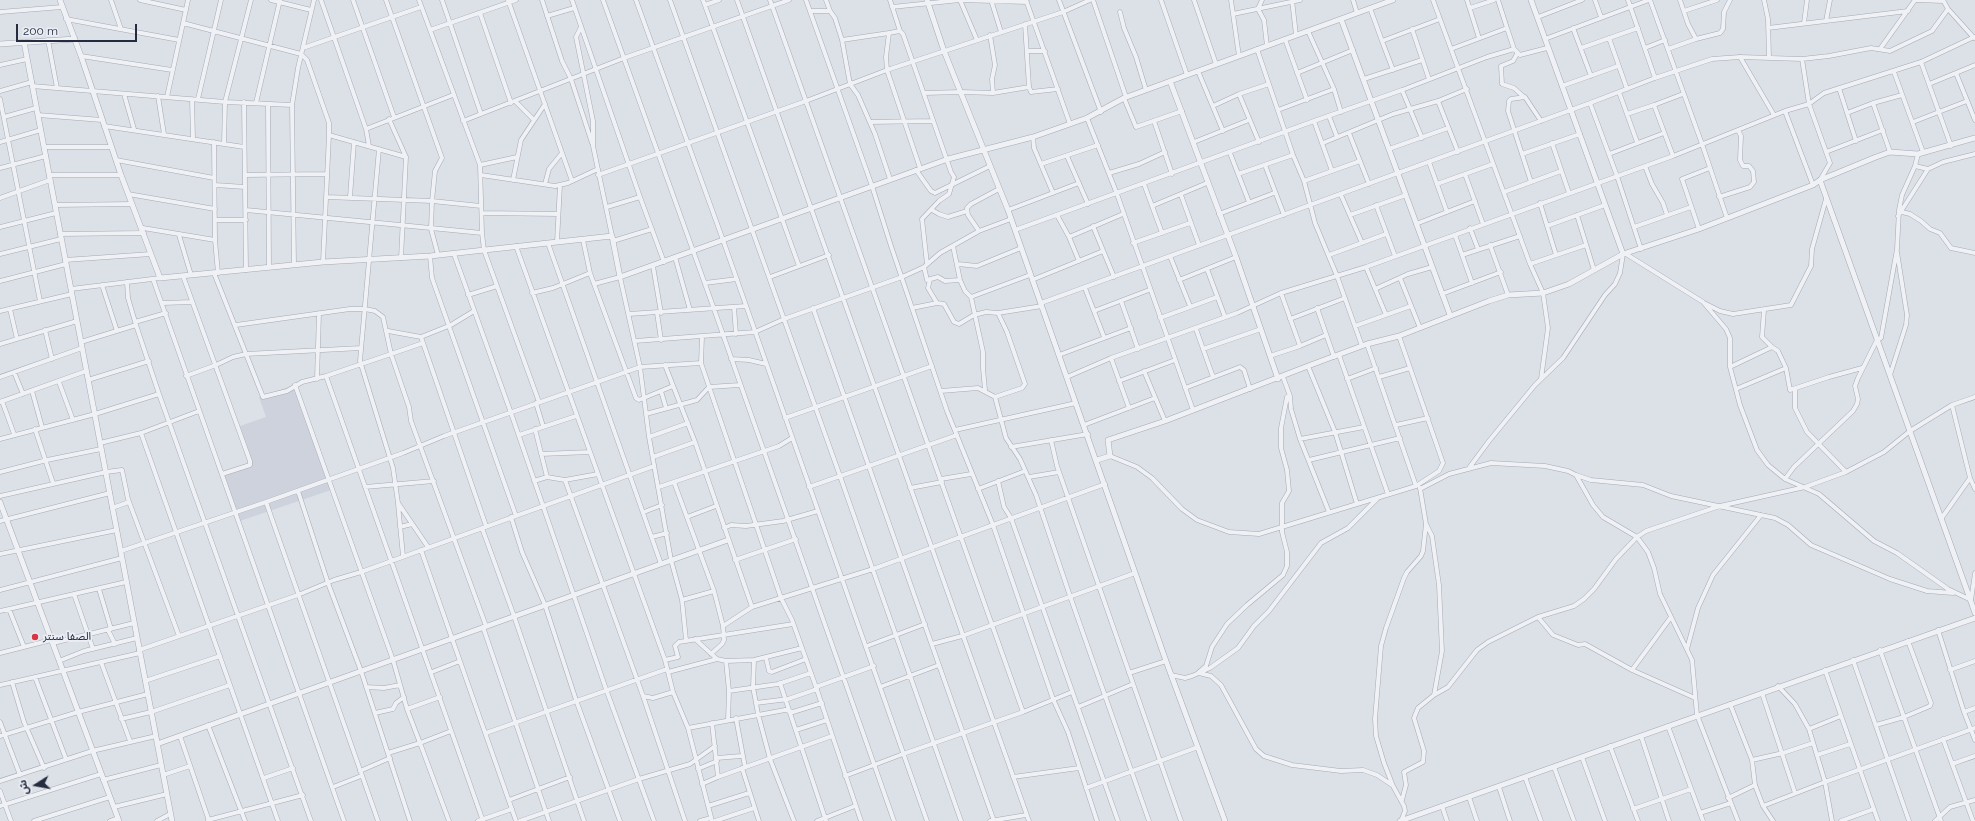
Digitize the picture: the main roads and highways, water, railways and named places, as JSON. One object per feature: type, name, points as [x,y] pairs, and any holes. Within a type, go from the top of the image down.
[{"type":"place","name":"الصفا سنتر","points":[[35,637]]}]
